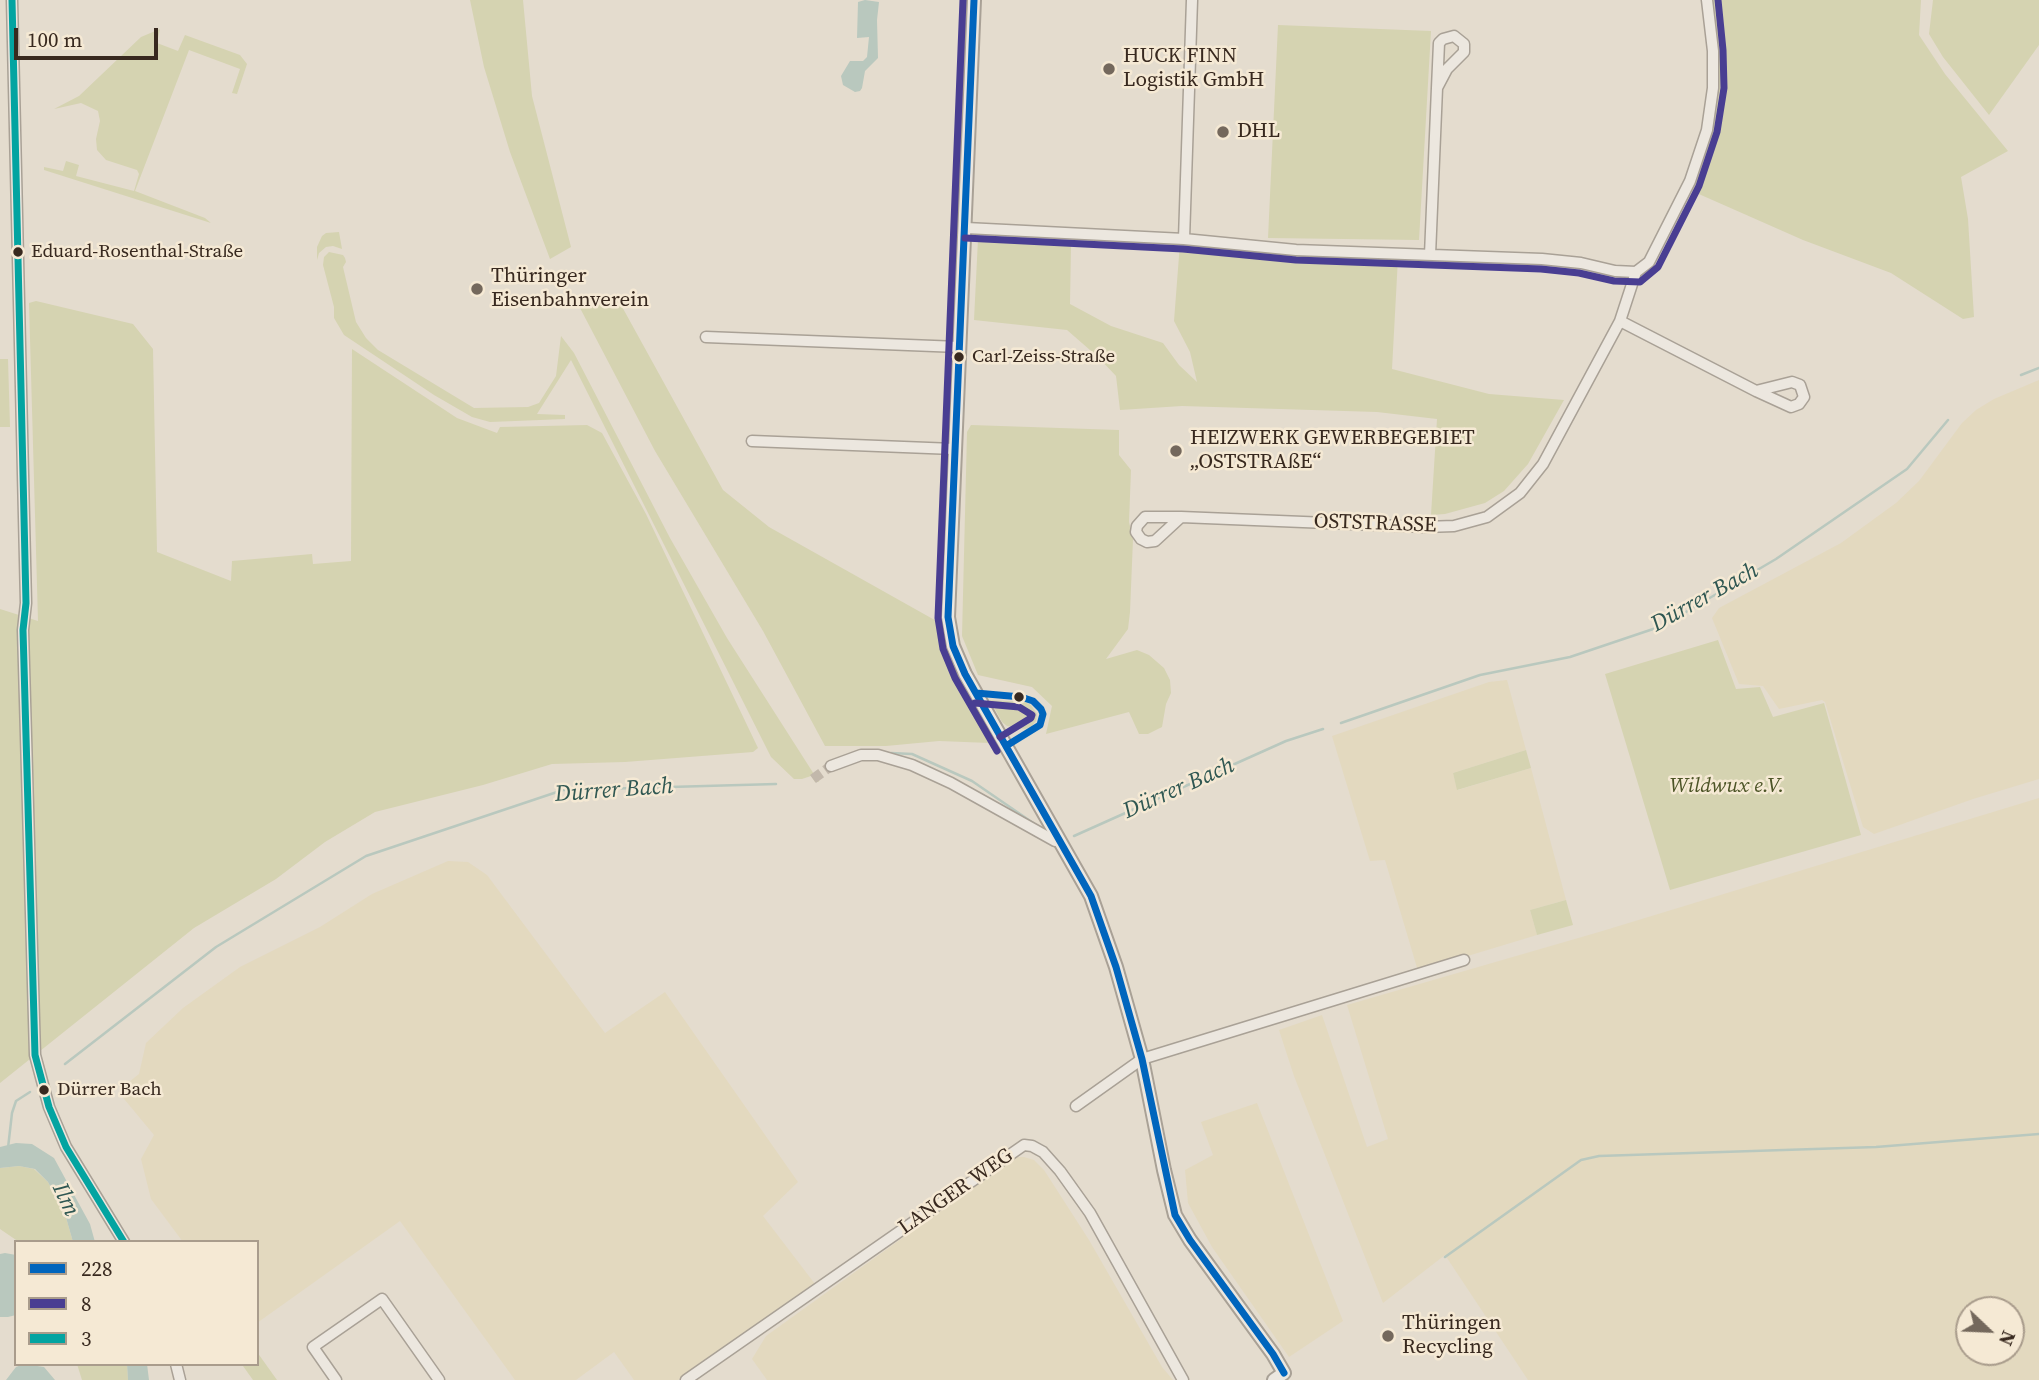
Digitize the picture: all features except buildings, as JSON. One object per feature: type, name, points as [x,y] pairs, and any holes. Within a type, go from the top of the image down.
[{"type":"street","points":[[12,0],[26,603],[23,630],[35,1055],[52,1115],[66,1147],[123,1240]]},
{"type":"street","points":[[974,0],[948,617],[953,646],[965,674],[1091,896],[1116,967],[1142,1059],[1175,1215],[1190,1240],[1273,1354],[1282,1378]]},
{"type":"street","points":[[1184,239],[1192,0]]},
{"type":"street","points":[[966,228],[1184,239],[1296,250],[1542,259],[1636,272],[1649,262],[1690,181],[1707,131],[1713,88],[1713,51],[1707,0]]},
{"type":"street","points":[[1430,255],[1437,88],[1439,43],[1454,36],[1464,44],[1464,52],[1443,74],[1437,88]]},
{"type":"street","name":"OSTSTRASSE","points":[[1181,517],[1425,527],[1454,526],[1487,517],[1520,493],[1543,464],[1620,321],[1636,272]]},
{"type":"street","points":[[1620,321],[1756,391]]},
{"type":"street","points":[[706,337],[960,347]]},
{"type":"street","points":[[752,441],[954,449]]},
{"type":"street","points":[[831,766],[861,755],[878,755],[912,765],[951,782],[1055,841],[1060,841]]},
{"type":"street","points":[[1076,1106],[1142,1059],[1464,960]]},
{"type":"street","name":"LANGER WEG","points":[[686,1380],[1024,1145],[1043,1152],[1090,1213],[1182,1380]]},
{"type":"street","points":[[336,1380],[313,1347],[382,1299],[439,1380]]},
{"type":"shaded area","points":[[2039,380],[2039,779],[1874,834],[1863,827],[1825,702],[1822,700],[1779,709],[1763,686],[1739,684],[1712,618],[1719,608],[1841,543],[1896,503],[1919,481],[1962,423],[1976,410],[1994,399]]},
{"type":"shaded area","points":[[1507,680],[1526,750],[1453,773],[1458,790],[1531,768],[1566,900],[1530,910],[1537,935],[1418,971],[1385,860],[1370,861],[1332,736],[1489,682]]},
{"type":"shaded area","points":[[2039,798],[2039,1380],[1528,1380],[1445,1255],[1383,1303],[1294,1076],[1279,1030],[1322,1015],[1367,1147],[1388,1139],[1347,1005],[1599,932]]},
{"type":"shaded area","points":[[448,861],[468,862],[487,875],[605,1033],[665,992],[798,1182],[763,1216],[815,1284],[678,1380],[634,1380],[614,1352],[576,1380],[515,1380],[400,1221],[259,1322],[259,1240],[182,1240],[151,1199],[141,1159],[154,1135],[120,1094],[139,1074],[146,1043],[183,1008],[240,967],[320,927],[372,894]]},
{"type":"shaded area","points":[[1257,1103],[1343,1321],[1289,1357],[1212,1247],[1188,1203],[1185,1170],[1213,1155],[1201,1122]]},
{"type":"shaded area","points":[[1015,1157],[1034,1160],[1044,1170],[1089,1240],[1162,1367],[1173,1380],[767,1380],[752,1359],[766,1336]]},
{"type":"green space","points":[[470,0],[523,0],[532,96],[571,247],[550,259],[510,152],[484,67]]},
{"type":"green space","points":[[1713,0],[1921,0],[1919,35],[1945,74],[2008,151],[1961,177],[1968,219],[1974,317],[1963,319],[1891,273],[1803,240],[1692,191],[1714,120],[1718,83]]},
{"type":"green space","points":[[1933,0],[2039,0],[2039,45],[1989,115],[1943,57],[1929,34]]},
{"type":"green space","points":[[1278,25],[1431,31],[1419,240],[1268,238]]},
{"type":"green space","points":[[160,29],[157,43],[178,51],[185,35],[240,55],[247,64],[237,94],[232,93],[240,69],[189,50],[135,191],[205,218],[211,223],[44,170],[44,167],[63,171],[66,161],[79,165],[76,176],[134,191],[139,174],[137,170],[106,160],[97,150],[96,139],[100,121],[98,111],[81,103],[54,109],[79,96],[141,37]]},
{"type":"green space","points":[[339,232],[342,249],[326,247],[319,253],[317,260],[317,247],[322,236]]},
{"type":"green space","points":[[978,239],[1071,246],[1070,304],[1111,326],[1163,343],[1179,365],[1197,382],[1190,352],[1174,321],[1180,243],[1398,258],[1392,369],[1489,394],[1564,400],[1528,464],[1504,491],[1485,503],[1431,515],[1437,419],[1377,412],[1182,406],[1120,410],[1116,376],[1067,330],[974,320]]},
{"type":"green space","points":[[329,252],[343,255],[345,258],[343,267],[356,322],[366,338],[378,350],[474,408],[528,407],[539,403],[556,376],[561,336],[574,353],[670,538],[727,638],[819,782],[815,782],[811,776],[794,779],[771,757],[571,360],[537,414],[565,415],[565,419],[490,422],[472,417],[344,335],[334,318],[334,307],[323,265],[324,257]]},
{"type":"green space","points":[[615,294],[723,490],[769,527],[940,623],[953,670],[990,743],[939,741],[886,746],[825,746],[763,631],[655,451],[580,308]]},
{"type":"green space","points":[[36,301],[133,324],[153,349],[157,552],[231,581],[232,561],[312,554],[313,564],[351,561],[352,349],[457,418],[497,433],[500,427],[587,425],[602,433],[646,514],[758,748],[753,752],[625,762],[552,764],[483,785],[375,812],[325,842],[276,879],[194,928],[0,1083],[0,609],[38,621],[29,303]]},
{"type":"green space","points":[[0,359],[8,359],[10,427],[0,427]]},
{"type":"green space","points":[[971,425],[1119,430],[1119,455],[1131,470],[1129,522],[1133,539],[1130,612],[1128,629],[1106,659],[1137,650],[1149,655],[1164,668],[1170,680],[1171,693],[1162,727],[1148,734],[1139,734],[1129,712],[1046,734],[1052,706],[1032,687],[978,675],[962,636],[967,432]]},
{"type":"green space","name":"Wildwux e.V.","points":[[1718,640],[1736,689],[1760,687],[1773,717],[1824,703],[1861,835],[1670,890],[1605,674]]},
{"type":"green space","points":[[990,700],[1025,702],[1031,705],[1037,714],[1036,721],[1025,729],[1007,726]]},
{"type":"green space","points":[[1526,750],[1531,768],[1457,790],[1453,773]]},
{"type":"green space","points":[[1566,900],[1573,925],[1537,935],[1530,910]]},
{"type":"green space","points":[[19,1166],[34,1169],[48,1182],[65,1214],[72,1240],[16,1240],[0,1229],[0,1168]]},
{"type":"green space","points":[[259,1355],[277,1380],[253,1380],[243,1366],[259,1366]]},
{"type":"green space","points":[[78,1366],[127,1366],[128,1380],[82,1380]]},
{"type":"water","points":[[858,2],[879,2],[878,58],[865,71],[860,91],[855,92],[843,85],[841,76],[850,61],[863,61],[867,57],[869,37],[857,38]]},
{"type":"water","name":"Ilm","points":[[16,1143],[32,1144],[54,1158],[90,1224],[94,1240],[72,1240],[65,1214],[48,1182],[35,1169],[19,1166],[0,1168],[0,1147]]},
{"type":"water","points":[[0,1254],[14,1255],[14,1316],[8,1317],[0,1317]]},
{"type":"water","points":[[127,1366],[147,1366],[149,1380],[128,1380]]},
{"type":"water","points":[[16,1367],[44,1367],[55,1380],[6,1380]]},
{"type":"waterway","name":"Dürrer Bach","points":[[2021,375],[2039,368]]},
{"type":"waterway","name":"Dürrer Bach","points":[[1341,723],[1480,675],[1570,657],[1662,626],[1776,559],[1907,469],[1948,420]]},
{"type":"waterway","name":"Dürrer Bach","points":[[1074,836],[1286,741],[1323,729]]},
{"type":"waterway","name":"Dürrer Bach","points":[[891,753],[912,754],[972,781],[1039,827]]},
{"type":"waterway","name":"Dürrer Bach","points":[[65,1064],[216,947],[366,856],[563,790],[776,784]]},
{"type":"waterway","name":"Dürrer Bach","points":[[8,1148],[16,1101],[30,1092]]},
{"type":"waterway","points":[[1445,1257],[1581,1160],[1599,1156],[1876,1147],[2039,1134]]},
{"type":"tunnel","points":[[813,779],[831,766]]},
{"type":"transit line","name":"3","points":[[12,0],[26,603],[23,630],[35,1055],[49,1107],[66,1147],[123,1240]]},
{"type":"transit line","name":"8","points":[[963,0],[938,618],[943,649],[955,678],[997,751]]},
{"type":"transit line","name":"228","points":[[974,0],[948,617],[953,646],[965,674],[1091,896],[1116,967],[1142,1059],[1175,1215],[1284,1373]]},
{"type":"transit line","name":"8","points":[[965,238],[1183,249],[1296,260],[1541,269],[1579,273],[1614,281],[1640,282],[1658,267],[1699,186],[1717,132],[1724,88],[1718,0]]},
{"type":"transit line","name":"228","points":[[976,693],[1021,697],[1033,701],[1041,709],[1043,714],[1040,725],[1006,746]]},
{"type":"transit line","name":"8","points":[[975,703],[1019,707],[1032,715],[1000,737]]},
{"type":"place","name":"HUCK FINN Logistik GmbH","points":[[1109,69]]},
{"type":"place","name":"DHL","points":[[1223,132]]},
{"type":"place","name":"Eduard-Rosenthal-Straße","points":[[18,252]]},
{"type":"place","name":"Thüringer Eisenbahnverein","points":[[477,289]]},
{"type":"place","name":"Carl-Zeiss-Straße","points":[[959,357]]},
{"type":"place","name":"HEIZWERK GEWERBEGEBIET „OSTSTRAßE“","points":[[1176,451]]},
{"type":"place","name":"Dürrer Bach","points":[[44,1090]]},
{"type":"place","name":"Thüringen Recycling","points":[[1388,1336]]}]
